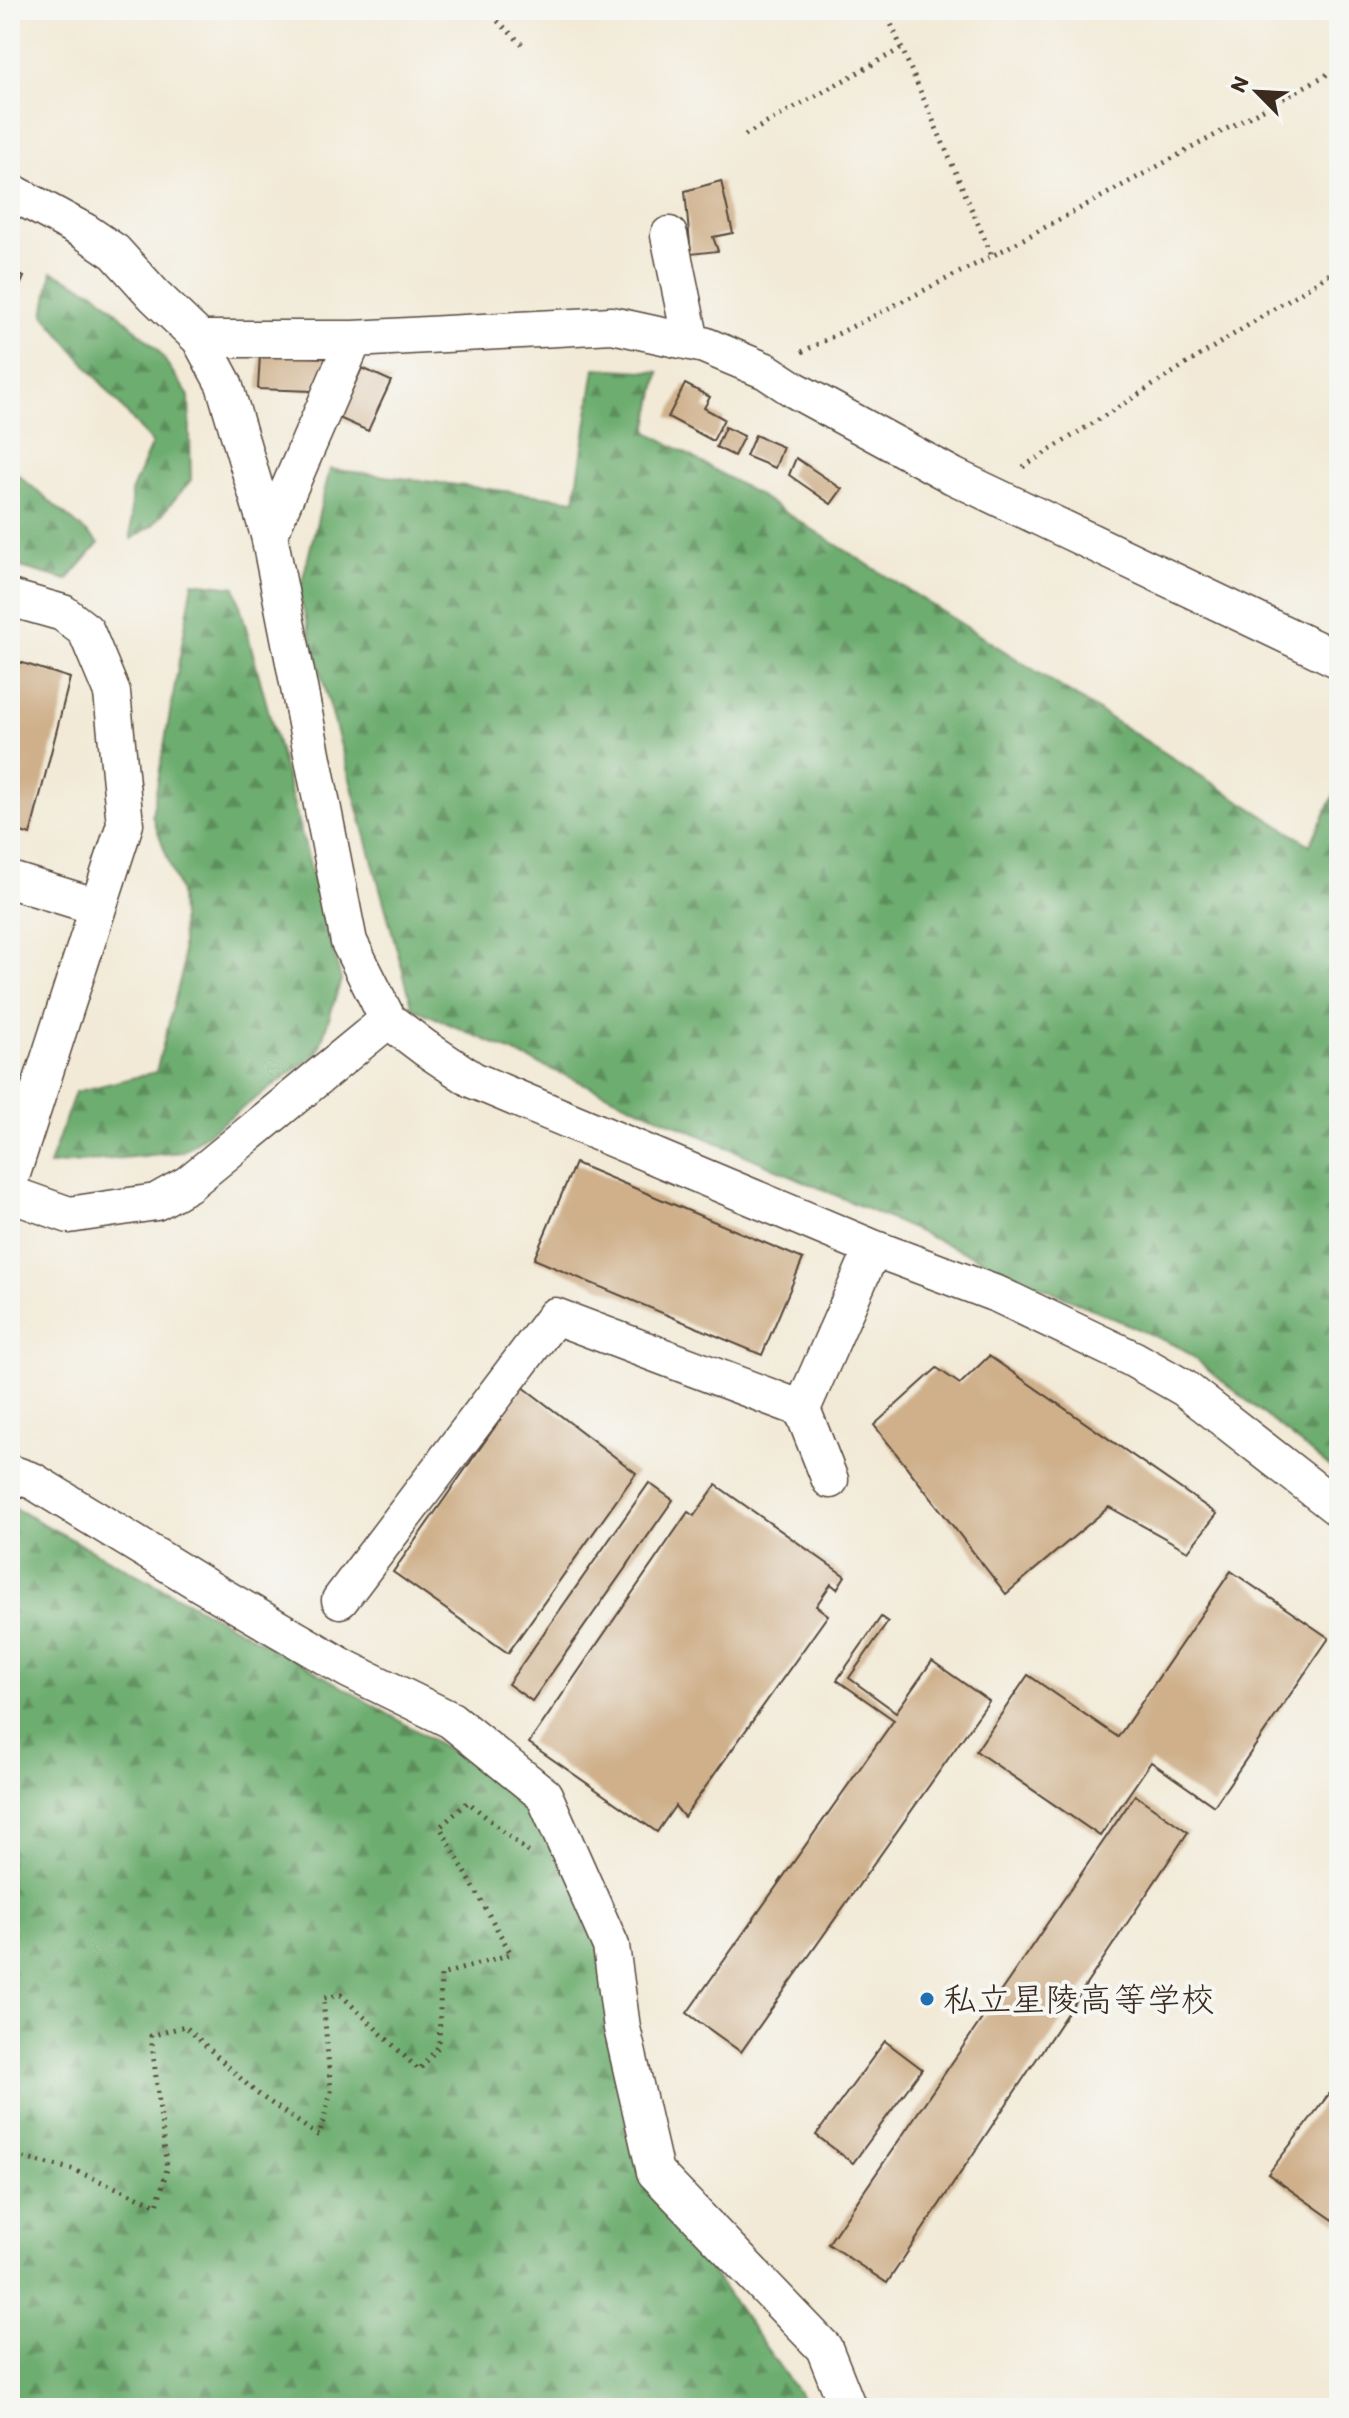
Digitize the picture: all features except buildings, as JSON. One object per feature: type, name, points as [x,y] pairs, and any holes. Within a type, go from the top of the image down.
[{"type":"street","points":[[10,191],[84,231],[115,252],[200,339],[224,384],[269,535],[349,942],[388,1020],[473,1080],[873,1248],[999,1295],[1133,1359],[1184,1388],[1339,1509]]},
{"type":"street","points":[[669,235],[691,342]]},
{"type":"street","points":[[200,339],[354,339],[612,325],[704,345],[766,371],[795,390],[984,491],[1339,660]]},
{"type":"street","points":[[269,535],[354,339]]},
{"type":"street","points":[[10,598],[63,613],[86,631],[112,693],[125,824],[10,1180]]},
{"type":"street","points":[[10,880],[98,907]]},
{"type":"street","points":[[10,1194],[69,1215],[156,1202],[188,1184],[388,1020]]},
{"type":"street","points":[[830,1480],[802,1409],[873,1248]]},
{"type":"street","points":[[340,1600],[555,1316],[802,1409]]},
{"type":"street","points":[[10,1473],[33,1481],[347,1669],[451,1720],[544,1795],[611,1946],[622,2028],[655,2172],[824,2348],[848,2408]]},
{"type":"path","points":[[486,10],[522,44]]},
{"type":"path","points":[[885,10],[992,256]]},
{"type":"path","points":[[745,135],[902,48]]},
{"type":"path","points":[[766,371],[992,256],[1339,68]]},
{"type":"path","points":[[984,491],[1339,268]]},
{"type":"path","points":[[10,2211],[15,2156],[71,2169],[157,2205],[167,2169],[151,2036],[185,2026],[255,2092],[319,2136],[331,2092],[323,1998],[341,1995],[419,2070],[439,2046],[441,1975],[511,1954],[440,1827],[468,1802],[538,1861]]},
{"type":"green space","points":[[52,272],[97,293],[157,349],[189,396],[191,480],[152,526],[131,539],[131,492],[152,443],[44,315]]},
{"type":"green space","points":[[595,368],[659,372],[647,431],[758,495],[1310,845],[1339,785],[1339,1475],[1183,1349],[413,1008],[299,594],[330,469],[575,500]]},
{"type":"green space","points":[[10,468],[99,543],[67,580],[10,564]]},
{"type":"green space","points":[[193,582],[235,587],[341,980],[318,1053],[182,1152],[49,1165],[75,1092],[156,1072],[183,968],[180,893],[152,815]]},
{"type":"green space","points":[[10,1506],[310,1668],[529,1797],[596,1910],[641,2172],[809,2408],[10,2408]]},
{"type":"place","name":"私立星陵高等学校","points":[[927,1999]]}]
